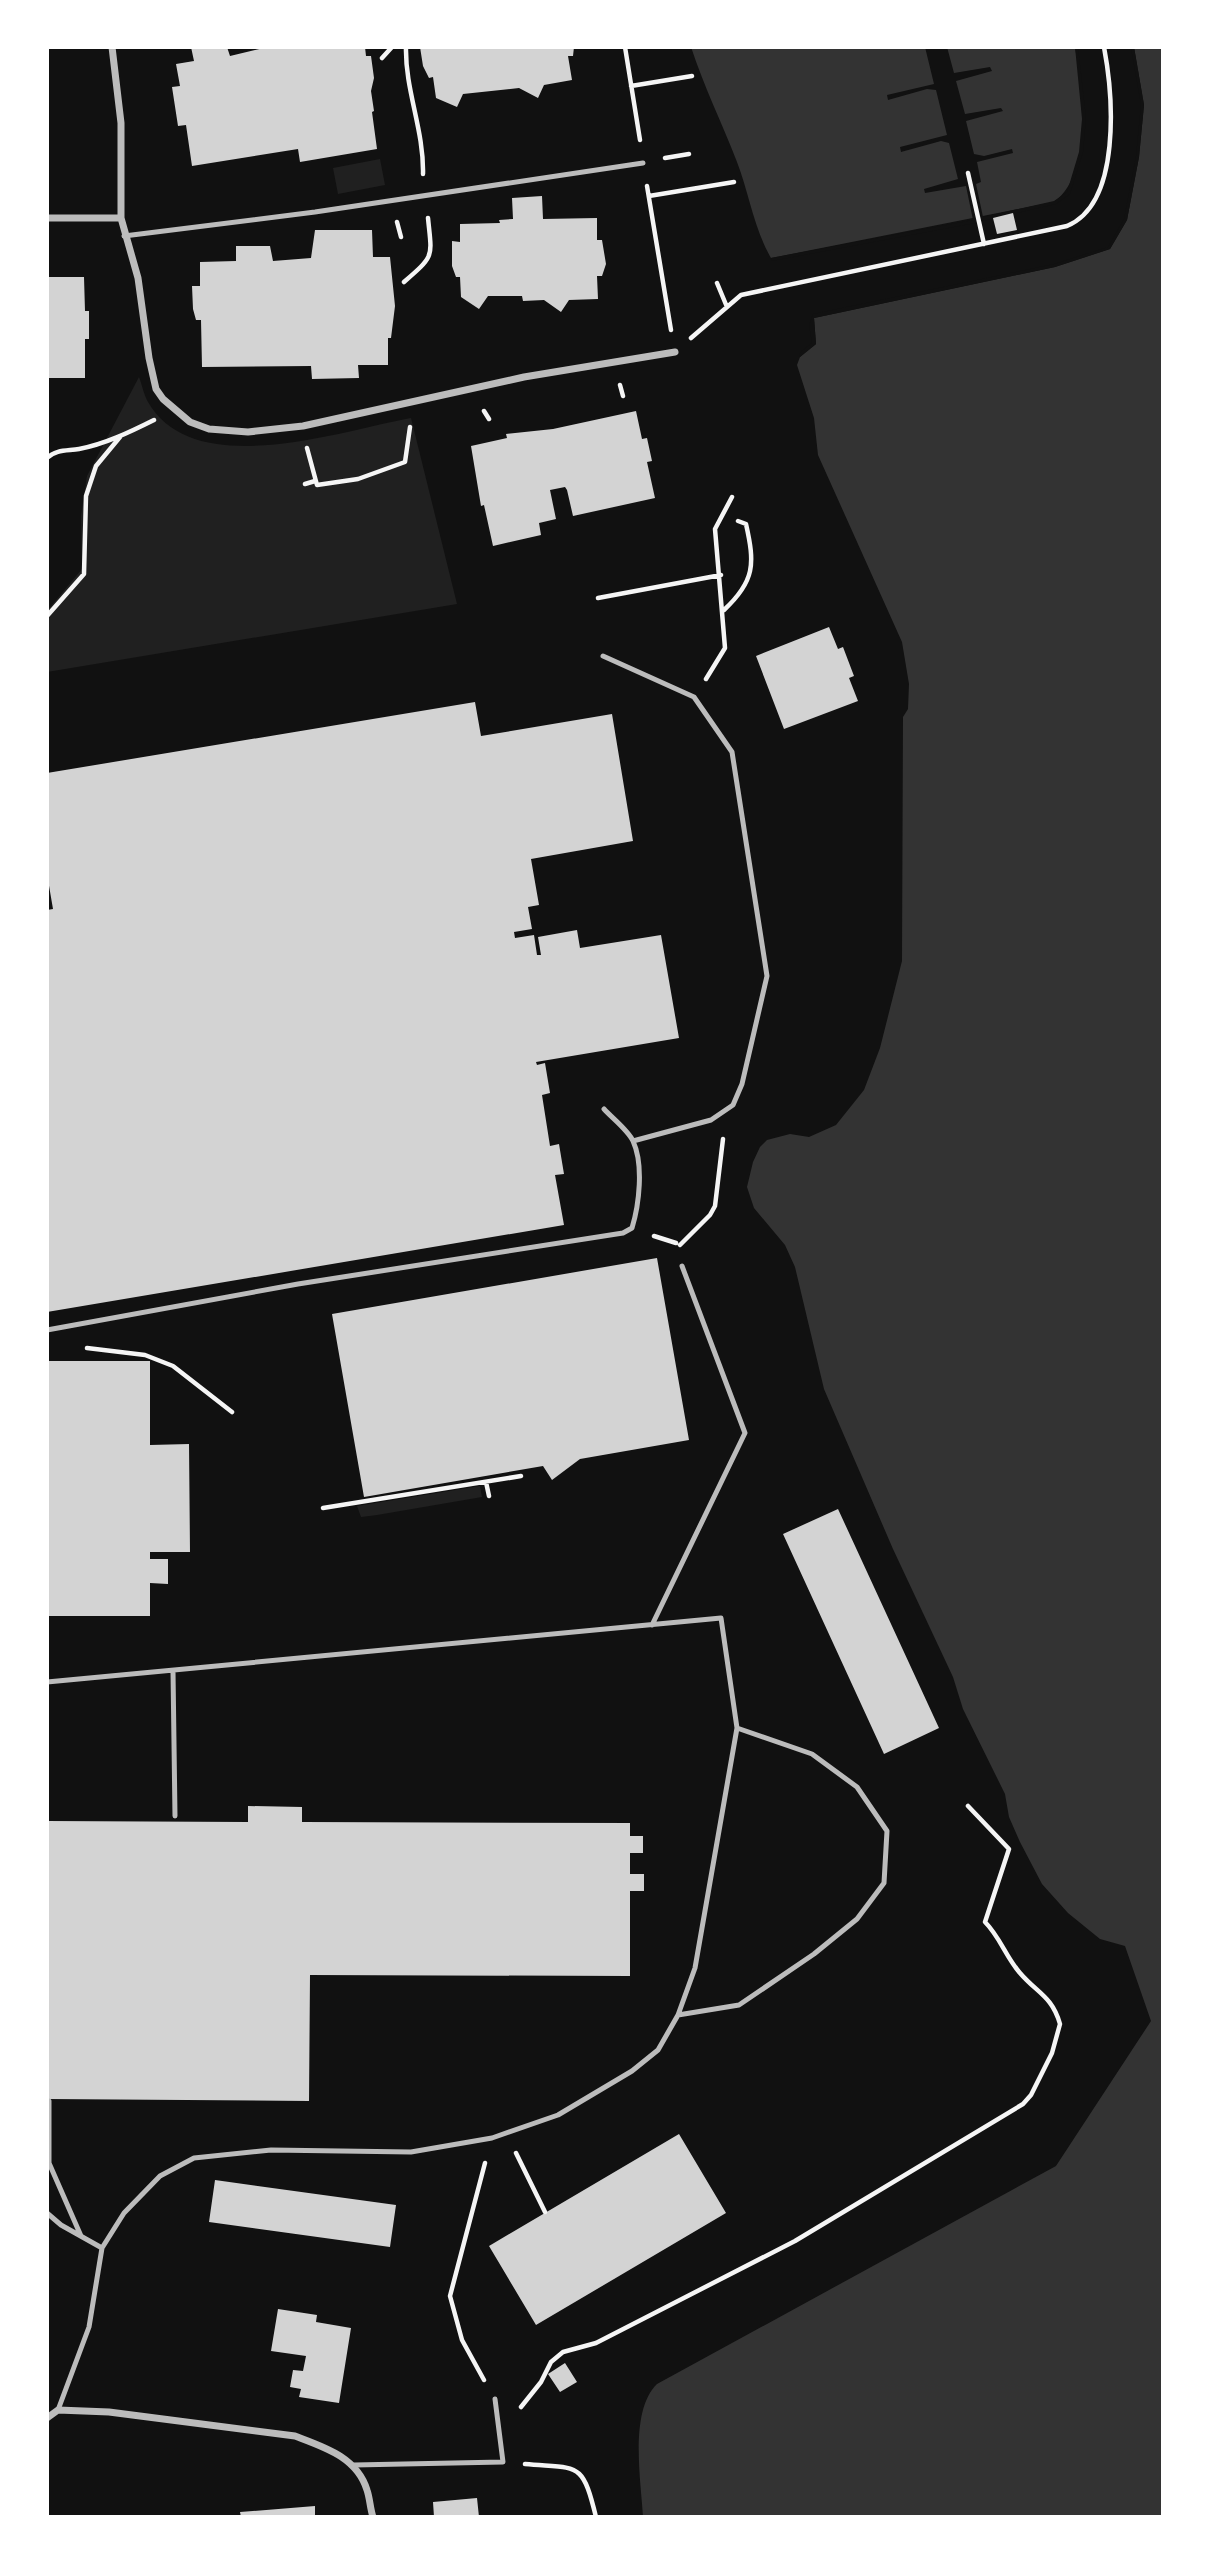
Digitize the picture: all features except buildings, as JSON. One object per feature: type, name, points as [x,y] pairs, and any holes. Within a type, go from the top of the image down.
[{"type":"street","points":[[112,47],[121,123],[121,218],[124,236],[138,278],[156,389],[171,409],[190,422],[209,429],[248,432],[303,426],[524,377],[676,352]]},
{"type":"street","points":[[47,218],[121,218]]},
{"type":"street","points":[[47,2418],[58,2410],[109,2412],[271,2431],[324,2447],[354,2465],[367,2491],[373,2517]]},
{"type":"lane","points":[[124,236],[425,196],[643,163]]},
{"type":"lane","points":[[603,656],[694,697],[732,752],[767,976],[743,1084],[739,1096],[727,1111],[711,1120],[633,1141]]},
{"type":"lane","points":[[47,1330],[337,1278],[623,1233],[632,1228],[636,1214],[638,1170],[633,1141],[604,1109]]},
{"type":"lane","points":[[652,1625],[745,1433],[682,1266]]},
{"type":"lane","points":[[47,1682],[721,1618],[737,1728],[695,1968],[678,2015],[658,2050],[632,2071],[558,2115],[492,2138],[411,2152],[271,2150],[194,2158],[160,2176],[143,2192],[102,2248],[89,2327],[58,2410]]},
{"type":"lane","points":[[173,1671],[175,1816]]},
{"type":"lane","points":[[678,2015],[739,2005],[814,1954],[857,1919],[884,1883],[887,1831],[857,1787],[812,1754],[737,1728]]},
{"type":"lane","points":[[49,2101],[49,2163],[81,2236]]},
{"type":"lane","points":[[47,2213],[61,2225],[102,2248]]},
{"type":"lane","points":[[354,2465],[503,2462],[495,2399]]},
{"type":"path","points":[[382,58],[392,47]]},
{"type":"path","points":[[404,282],[429,260],[431,254],[422,131],[407,67],[406,47]]},
{"type":"path","points":[[625,47],[676,352]]},
{"type":"path","points":[[676,352],[741,295],[1068,226],[1080,220],[1092,205],[1106,164],[1111,131],[1110,87],[1104,47]]},
{"type":"path","points":[[631,86],[692,76]]},
{"type":"path","points":[[968,173],[984,244]]},
{"type":"path","points":[[649,196],[734,182]]},
{"type":"path","points":[[717,283],[727,307]]},
{"type":"path","points":[[305,484],[315,481],[324,485],[358,479],[405,462],[415,402]]},
{"type":"path","points":[[47,458],[53,452],[82,449],[120,437],[171,409]]},
{"type":"path","points":[[303,426],[315,481]]},
{"type":"path","points":[[47,616],[84,574],[86,496],[96,466],[120,437]]},
{"type":"path","points":[[694,697],[725,648],[724,610],[715,529],[732,497]]},
{"type":"path","points":[[724,610],[742,594],[752,564],[746,524],[738,521]]},
{"type":"path","points":[[598,598],[721,575]]},
{"type":"path","points":[[682,1266],[680,1244],[710,1215],[715,1206],[727,1111]]},
{"type":"path","points":[[84,1347],[145,1355],[173,1366],[232,1412]]},
{"type":"path","points":[[323,1508],[521,1476]]},
{"type":"path","points":[[486,1482],[489,1496]]},
{"type":"path","points":[[499,2431],[541,2382],[551,2362],[563,2352],[596,2343],[795,2241],[875,2190],[980,2132],[1023,2104],[1031,2095],[1052,2053],[1060,2024],[1048,1997],[1021,1975],[995,1932],[985,1922],[1009,1849],[968,1805]]},
{"type":"path","points":[[506,2134],[545,2212]]},
{"type":"path","points":[[492,2138],[450,2296],[468,2354],[495,2399]]},
{"type":"path","points":[[503,2462],[577,2469],[584,2477],[596,2517]]},
{"type":"shaded area","points":[[691,47],[1075,47],[1082,130],[1075,171],[1067,189],[1054,202],[771,258],[760,235],[737,162]]},
{"type":"shaded area","points":[[1134,47],[1163,47],[1163,2517],[643,2517],[639,2466],[640,2428],[648,2396],[657,2384],[1056,2166],[1151,2021],[1125,1946],[1100,1939],[1068,1913],[1042,1884],[1020,1842],[1009,1817],[1005,1794],[963,1709],[953,1677],[893,1549],[824,1389],[795,1267],[785,1245],[754,1208],[747,1187],[753,1162],[760,1147],[767,1140],[790,1134],[809,1137],[836,1125],[864,1090],[880,1048],[902,961],[903,717],[908,709],[909,684],[902,642],[818,455],[814,418],[797,365],[800,357],[816,344],[814,318],[1055,267],[1110,249],[1127,220],[1139,157],[1144,105]]},
{"type":"shaded area","points":[[380,159],[385,185],[338,194],[333,168]]},
{"type":"shaded area","points":[[139,377],[148,402],[170,426],[199,440],[233,446],[309,440],[411,418],[457,604],[47,672],[47,611],[82,569],[81,516],[87,476]]},
{"type":"shaded area","points":[[480,1486],[482,1497],[377,1515],[361,1517],[357,1506]]},
{"type":"pier","points":[[925,47],[947,47],[954,73],[990,67],[992,71],[956,81],[965,114],[1001,108],[1003,111],[966,121],[974,154],[984,156],[1012,149],[1013,153],[977,162],[981,182],[976,184],[983,217],[1054,201],[1067,192],[1079,152],[1082,119],[1075,47],[1078,47],[1086,118],[1083,152],[1070,194],[1056,204],[970,224],[772,261],[771,258],[973,220],[966,186],[925,193],[924,189],[958,179],[949,143],[941,141],[901,152],[900,147],[947,135],[936,90],[927,89],[888,100],[887,95],[934,84]]},
{"type":"pier","points":[[1134,47],[1144,105],[1139,157],[1127,220],[1110,249],[1055,267],[814,318],[816,344],[800,357],[799,353],[812,343],[809,325],[813,314],[1054,264],[1108,247],[1124,219],[1136,156],[1141,105],[1131,48]]}]
